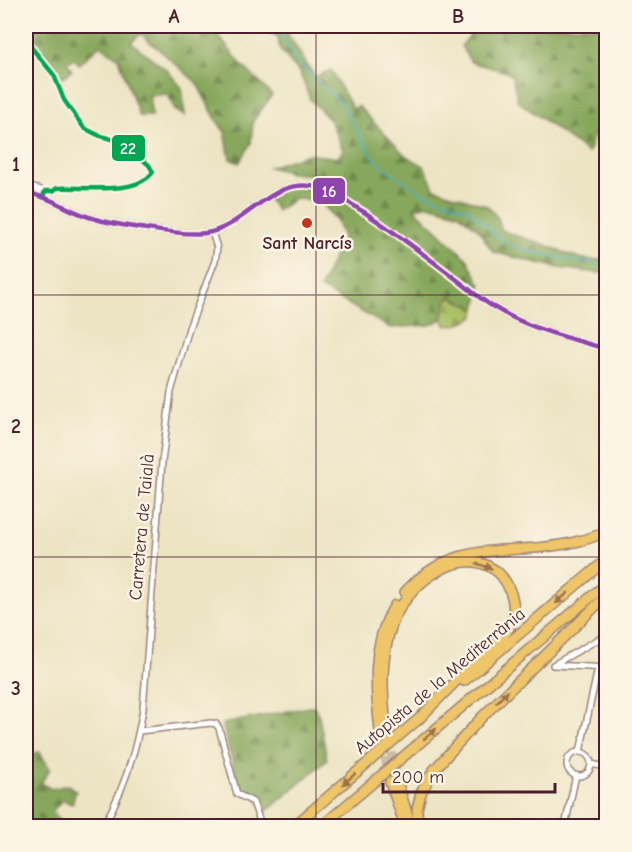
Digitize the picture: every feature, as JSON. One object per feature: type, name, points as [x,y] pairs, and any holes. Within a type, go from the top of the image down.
[{"type":"highway","points":[[417,721],[500,640],[511,623],[514,607],[502,576],[481,563],[463,562],[443,569],[429,577],[413,591],[398,611],[391,627],[384,658],[383,729],[376,671],[380,640],[389,615],[417,579],[440,564],[469,554],[574,543],[606,532]]},
{"type":"highway","name":"Autopista de la Mediterrània","points":[[294,826],[606,560]]},
{"type":"highway","name":"Autopista de la Mediterrània","points":[[322,826],[606,584]]},
{"type":"highway","points":[[418,826],[417,809],[421,793],[433,771],[482,717],[606,596]]},
{"type":"highway","points":[[405,826],[393,780],[411,826]]},
{"type":"street","points":[[26,41],[54,75],[70,110],[84,128],[122,142],[149,165],[153,172],[143,182],[137,184],[112,188],[57,188],[44,194],[26,193]]},
{"type":"street","points":[[26,186],[89,217],[186,234],[212,232],[230,224],[261,201],[283,189],[297,186],[320,187],[387,228],[483,300],[508,315],[545,332],[606,349]]},
{"type":"street","points":[[53,191],[55,202]]},
{"type":"street","name":"Carretera de Taialà","points":[[104,826],[125,784],[143,709],[162,462],[171,392],[189,328],[215,261],[217,248],[212,232]]},
{"type":"street","points":[[606,635],[553,665],[606,668]]},
{"type":"street","points":[[580,752],[598,668]]},
{"type":"street","points":[[139,731],[216,724],[237,794],[253,802],[260,822],[258,826]]},
{"type":"street","points":[[580,752],[589,757],[591,764],[586,773],[576,775],[570,771],[568,759],[573,753],[580,752]]},
{"type":"street","points":[[591,764],[606,766]]},
{"type":"street","points":[[565,826],[576,775]]},
{"type":"street","points":[[108,818],[123,826]]},
{"type":"green space","points":[[26,26],[210,26],[241,64],[272,95],[253,121],[251,143],[239,163],[230,159],[225,132],[196,82],[141,34],[131,42],[167,70],[182,88],[185,116],[175,110],[167,94],[149,96],[152,116],[139,116],[119,58],[100,45],[79,64],[74,58],[67,63],[72,70],[62,78],[59,71],[26,34]]},
{"type":"green space","points":[[259,26],[286,26],[287,33],[315,77],[331,70],[353,109],[358,106],[406,156],[424,166],[434,188],[487,206],[498,218],[502,230],[582,258],[598,260],[606,258],[606,274],[559,268],[493,252],[479,230],[458,213],[429,205],[414,208],[467,259],[481,285],[476,309],[451,297],[447,300],[442,319],[430,325],[390,328],[320,288],[343,237],[336,220],[322,203],[296,198],[277,211],[268,198],[286,186],[331,183],[318,175],[291,173],[269,167],[308,154],[338,158],[343,150],[330,120],[310,99],[300,73],[280,50],[278,37]]},
{"type":"green space","points":[[478,26],[606,26],[606,135],[595,133],[588,153],[518,101],[512,76],[507,72],[471,62],[461,46]]},
{"type":"green space","points":[[451,297],[476,309],[475,316],[459,324],[447,326],[442,319],[447,300]]},
{"type":"green space","points":[[314,706],[319,716],[327,760],[266,812],[252,791],[245,794],[239,788],[222,724]]},
{"type":"green space","points":[[39,752],[50,769],[41,783],[51,789],[68,785],[76,791],[72,804],[63,800],[52,811],[66,826],[26,826],[26,756]]},
{"type":"waterway","points":[[278,26],[285,43],[298,63],[341,103],[372,156],[389,171],[420,192],[468,209],[510,245],[575,261],[606,265]]},
{"type":"waterway","points":[[26,816],[38,826]]},
{"type":"tunnel","points":[[386,726],[396,778]]},
{"type":"tunnel","points":[[380,731],[390,782]]},
{"type":"transit line","name":"22","points":[[26,41],[54,75],[64,100],[84,128],[121,142],[149,165],[153,172],[135,184],[122,187],[57,188],[53,191],[45,191],[43,197]]},
{"type":"transit line","name":"16","points":[[26,193],[100,220],[148,229],[195,234],[221,229],[274,194],[288,188],[303,185],[320,188],[337,195],[376,220],[483,300],[506,314],[548,332],[606,349]]},
{"type":"place","name":"Sant Narcís","points":[[307,223]]}]
